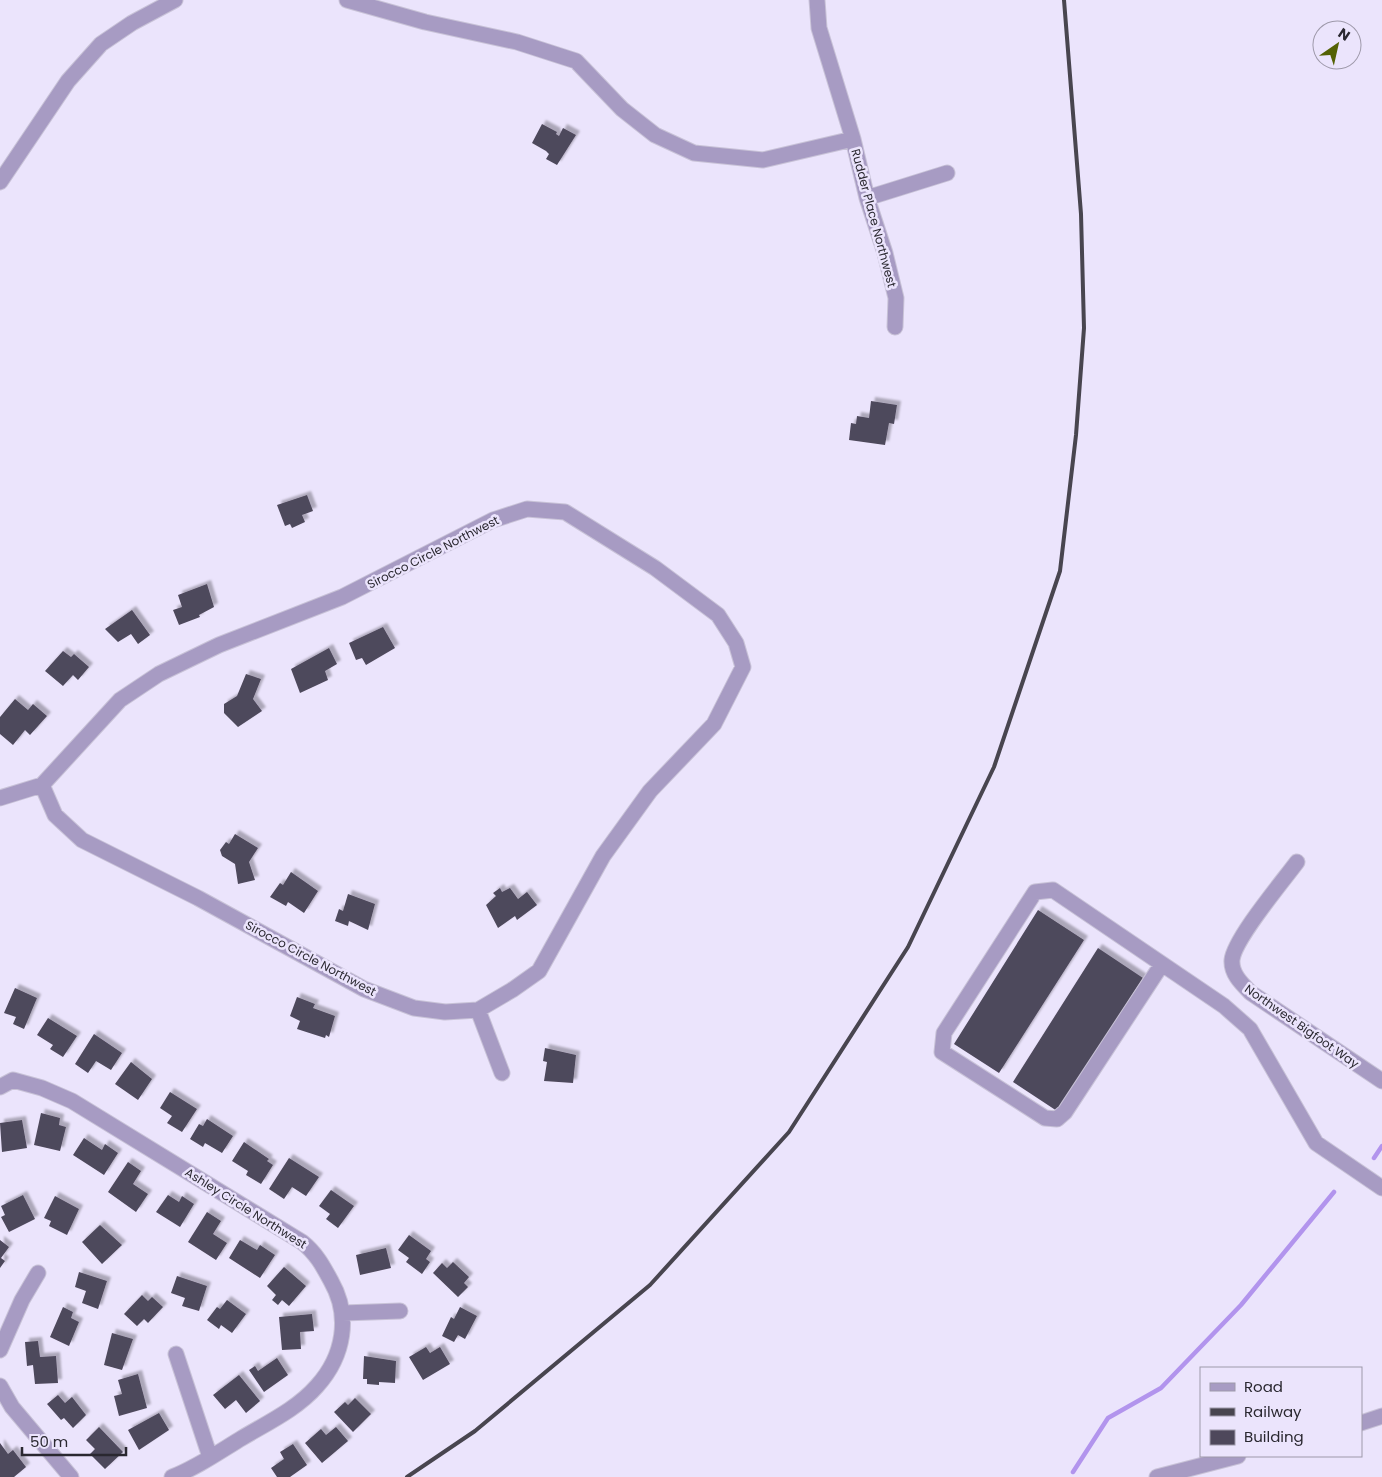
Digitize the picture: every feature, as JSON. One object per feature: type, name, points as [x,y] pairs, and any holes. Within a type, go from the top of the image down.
[{"type":"street","points":[[0,182],[68,81],[100,44],[132,23],[174,0]]},
{"type":"street","points":[[347,0],[425,22],[517,42],[576,62],[622,108],[655,135],[694,153],[763,160],[852,139]]},
{"type":"street","name":"Rudder Place Northwest","points":[[817,0],[819,28],[852,139],[867,198],[885,253],[896,298],[895,327]]},
{"type":"street","points":[[867,198],[947,173]]},
{"type":"street","name":"Sirocco Circle Northwest","points":[[527,509],[565,512],[655,568],[718,615],[736,643],[743,667],[714,724],[650,791],[603,856],[538,971],[512,990],[478,1010],[444,1012],[414,1008],[364,989],[198,898],[82,840],[55,815],[42,785],[120,700],[159,674],[219,645],[342,597],[493,520],[527,509]]},
{"type":"street","points":[[0,798],[42,785]]},
{"type":"street","name":"Northwest Bigfoot Way","points":[[1297,862],[1242,938],[1232,960],[1237,980],[1251,992],[1382,1081]]},
{"type":"street","points":[[1162,964],[1065,1112],[1057,1120],[1045,1118],[942,1052],[944,1033],[1035,892],[1053,890],[1224,1006],[1250,1029],[1316,1143],[1382,1188]]},
{"type":"street","points":[[478,1010],[502,1073]]},
{"type":"street","name":"Ashley Circle Northwest","points":[[0,1087],[12,1080],[42,1088],[72,1101],[302,1242],[314,1252],[332,1282],[343,1313],[344,1326],[339,1348],[328,1371],[317,1386],[277,1417],[172,1477]]},
{"type":"street","points":[[0,1350],[19,1307],[38,1273]]},
{"type":"street","points":[[343,1313],[400,1311]]},
{"type":"street","points":[[176,1354],[210,1457]]},
{"type":"street","points":[[0,1386],[12,1407],[71,1477]]},
{"type":"street","points":[[1362,1423],[1382,1416]]},
{"type":"street","points":[[1158,1477],[1234,1457]]},
{"type":"building","points":[[542,124],[557,132],[556,134],[559,136],[563,128],[576,135],[557,165],[546,159],[549,154],[546,151],[532,143]]},
{"type":"building","points":[[871,401],[897,405],[894,424],[889,423],[885,445],[849,440],[851,423],[856,424],[857,416],[869,418]]},
{"type":"building","points":[[307,495],[313,511],[302,515],[305,522],[292,528],[290,524],[285,526],[277,505]]},
{"type":"building","points":[[207,584],[214,607],[199,615],[200,617],[179,625],[173,610],[182,607],[178,595]]},
{"type":"building","points":[[132,610],[150,635],[138,644],[131,634],[118,642],[105,629]]},
{"type":"building","points":[[383,627],[395,648],[366,665],[362,658],[356,660],[349,643]]},
{"type":"building","points":[[329,648],[337,664],[325,671],[328,680],[300,693],[291,669]]},
{"type":"building","points":[[63,651],[71,657],[74,654],[89,667],[78,680],[73,675],[63,686],[45,671]]},
{"type":"building","points":[[246,674],[261,679],[253,699],[262,711],[238,727],[224,713],[224,704],[237,696]]},
{"type":"building","points":[[15,699],[28,710],[33,704],[47,716],[30,735],[25,730],[13,745],[0,734],[0,717]]},
{"type":"building","points":[[235,834],[258,848],[249,862],[255,880],[238,884],[235,864],[222,856],[220,850],[226,842],[229,844]]},
{"type":"building","points":[[291,872],[318,891],[304,913],[288,902],[286,906],[270,897],[280,883],[283,885]]},
{"type":"building","points":[[500,888],[502,892],[510,888],[518,899],[527,892],[537,905],[517,920],[515,916],[498,928],[486,905],[496,896],[493,893]]},
{"type":"building","points":[[348,894],[375,904],[368,930],[349,921],[348,926],[335,921],[339,909],[343,911]]},
{"type":"building","points":[[1038,910],[1084,940],[999,1073],[954,1044]]},
{"type":"building","points":[[1098,948],[1143,978],[1057,1111],[1013,1082]]},
{"type":"building","points":[[15,988],[37,998],[24,1029],[13,1024],[16,1017],[4,1013]]},
{"type":"building","points":[[297,997],[315,1004],[313,1008],[335,1016],[329,1037],[326,1035],[325,1038],[297,1029],[300,1021],[290,1016]]},
{"type":"building","points":[[48,1018],[77,1036],[63,1057],[50,1049],[53,1045],[37,1035]]},
{"type":"building","points":[[94,1034],[122,1053],[111,1070],[96,1061],[88,1073],[75,1064]]},
{"type":"building","points":[[545,1048],[576,1055],[573,1083],[544,1081],[547,1062],[543,1061]]},
{"type":"building","points":[[131,1062],[152,1079],[138,1100],[115,1084]]},
{"type":"building","points":[[170,1092],[197,1109],[182,1132],[167,1123],[172,1116],[160,1108]]},
{"type":"building","points":[[41,1113],[60,1118],[59,1125],[66,1127],[60,1151],[34,1145]]},
{"type":"building","points":[[207,1119],[233,1136],[222,1153],[205,1143],[203,1147],[190,1139],[199,1124],[203,1126]]},
{"type":"building","points":[[22,1120],[27,1148],[2,1152],[0,1123]]},
{"type":"building","points":[[84,1138],[102,1150],[105,1144],[118,1153],[104,1175],[73,1155]]},
{"type":"building","points":[[244,1142],[269,1159],[267,1161],[273,1165],[261,1184],[246,1175],[248,1171],[232,1161]]},
{"type":"building","points":[[289,1158],[319,1177],[306,1196],[292,1187],[284,1199],[269,1189]]},
{"type":"building","points":[[128,1162],[141,1171],[133,1184],[148,1194],[136,1212],[108,1192]]},
{"type":"building","points":[[331,1190],[354,1206],[338,1228],[326,1219],[330,1214],[319,1206]]},
{"type":"building","points":[[23,1195],[35,1219],[9,1232],[1,1217],[5,1215],[1,1206]]},
{"type":"building","points":[[168,1195],[179,1202],[182,1196],[194,1204],[180,1227],[156,1212]]},
{"type":"building","points":[[55,1196],[79,1209],[67,1235],[49,1226],[51,1221],[44,1218]]},
{"type":"building","points":[[207,1212],[221,1221],[213,1234],[227,1243],[216,1260],[188,1242]]},
{"type":"building","points":[[100,1225],[122,1245],[102,1264],[82,1242]]},
{"type":"building","points":[[409,1235],[431,1251],[426,1259],[430,1262],[422,1274],[406,1262],[409,1258],[398,1250]]},
{"type":"building","points":[[0,1240],[9,1247],[1,1258],[5,1261],[0,1268]]},
{"type":"building","points":[[240,1240],[257,1250],[260,1245],[275,1255],[260,1278],[229,1258]]},
{"type":"building","points":[[386,1248],[391,1268],[360,1275],[356,1255]]},
{"type":"building","points":[[453,1262],[469,1277],[464,1283],[468,1287],[458,1297],[433,1273],[442,1263],[447,1268]]},
{"type":"building","points":[[284,1267],[306,1286],[289,1306],[282,1300],[278,1305],[272,1300],[276,1295],[267,1286]]},
{"type":"building","points":[[79,1272],[107,1281],[98,1309],[82,1303],[86,1291],[75,1287]]},
{"type":"building","points":[[177,1276],[207,1286],[199,1311],[182,1306],[185,1298],[171,1293]]},
{"type":"building","points":[[142,1295],[148,1301],[152,1297],[163,1307],[148,1323],[144,1319],[137,1326],[124,1314]]},
{"type":"building","points":[[227,1300],[246,1314],[232,1333],[221,1325],[219,1329],[207,1320],[217,1307],[220,1309]]},
{"type":"building","points":[[63,1307],[73,1312],[71,1318],[79,1322],[69,1346],[50,1337]]},
{"type":"building","points":[[460,1307],[477,1316],[465,1339],[458,1335],[454,1342],[442,1336],[451,1317],[454,1319]]},
{"type":"building","points":[[312,1314],[314,1331],[300,1332],[301,1349],[282,1350],[279,1317]]},
{"type":"building","points":[[112,1333],[133,1339],[122,1370],[104,1365]]},
{"type":"building","points":[[38,1341],[40,1357],[56,1356],[58,1383],[35,1384],[33,1365],[27,1366],[25,1342]]},
{"type":"building","points":[[426,1347],[430,1353],[440,1347],[450,1364],[423,1380],[409,1357]]},
{"type":"building","points":[[364,1356],[396,1361],[395,1383],[379,1382],[379,1385],[367,1384],[367,1379],[363,1379]]},
{"type":"building","points":[[277,1358],[288,1375],[264,1392],[249,1370],[255,1366],[258,1371]]},
{"type":"building","points":[[138,1374],[147,1408],[119,1416],[114,1396],[122,1394],[118,1380]]},
{"type":"building","points":[[239,1375],[260,1401],[246,1413],[236,1400],[225,1409],[213,1395]]},
{"type":"building","points":[[58,1395],[65,1403],[72,1397],[86,1415],[73,1428],[64,1418],[61,1420],[47,1404]]},
{"type":"building","points":[[355,1398],[371,1414],[353,1432],[334,1412],[345,1402],[348,1405]]},
{"type":"building","points":[[159,1413],[169,1430],[139,1450],[128,1430]]},
{"type":"building","points":[[99,1427],[123,1452],[105,1469],[90,1454],[95,1449],[86,1440]]},
{"type":"building","points":[[336,1427],[348,1441],[322,1463],[305,1443],[321,1429],[326,1435]]},
{"type":"building","points":[[0,1443],[8,1454],[13,1450],[26,1467],[14,1477],[0,1477]]},
{"type":"building","points":[[293,1444],[307,1465],[290,1477],[277,1477],[271,1468],[284,1459],[280,1452]]},
{"type":"waterway","points":[[1374,1158],[1382,1146]]},
{"type":"waterway","points":[[1073,1472],[1108,1418],[1161,1388],[1241,1305],[1334,1192]]},
{"type":"railway","points":[[407,1477],[475,1431],[650,1285],[789,1132],[908,947],[994,767],[1060,571],[1076,435],[1084,328],[1081,214],[1064,0]]}]
